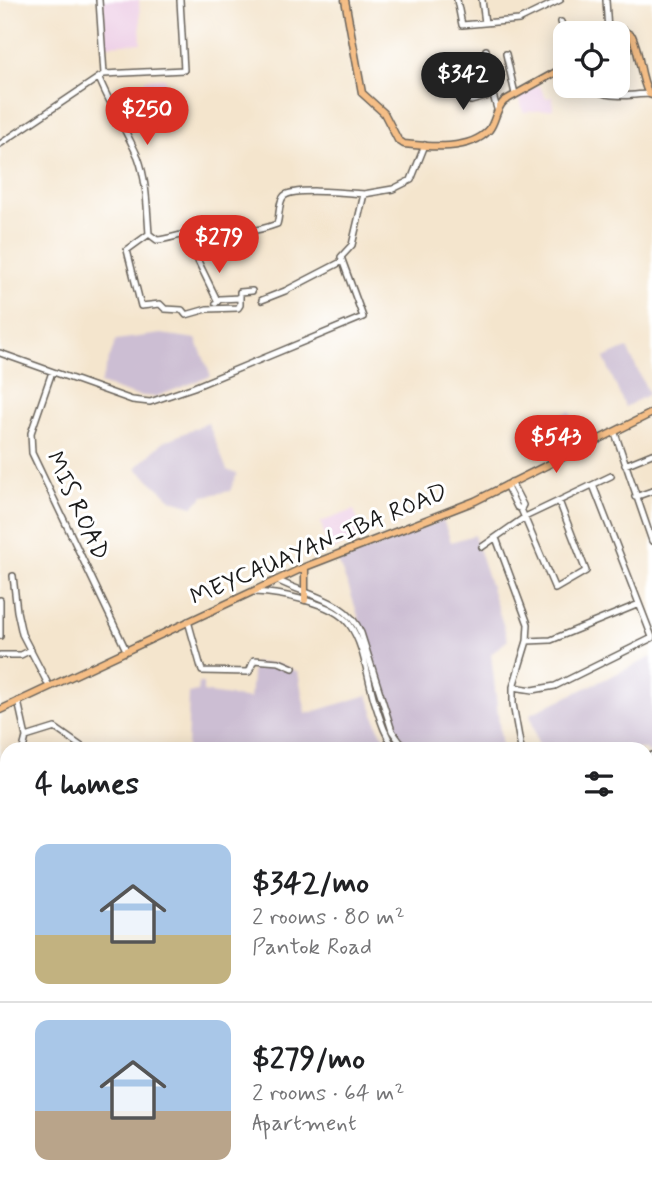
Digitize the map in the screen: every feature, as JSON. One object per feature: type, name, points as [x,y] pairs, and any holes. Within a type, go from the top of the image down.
[{"type":"main road","points":[[345,0],[362,93],[384,113],[398,141],[404,145],[456,145],[478,138],[493,124],[497,109],[515,94],[553,73]]},
{"type":"main road","points":[[630,34],[634,38],[642,81],[650,95]]},
{"type":"main road","name":"MEYCAUAYAN-IBA ROAD","points":[[0,710],[305,567],[475,501],[652,413]]},
{"type":"main road","points":[[305,567],[305,596]]},
{"type":"street","points":[[99,0],[101,76],[112,110],[138,159],[144,179],[149,234]]},
{"type":"street","points":[[0,144],[101,76],[184,70],[180,0]]},
{"type":"street","points":[[457,0],[462,25],[519,20],[560,0]]},
{"type":"street","points":[[482,0],[485,23]]},
{"type":"street","points":[[541,0],[542,9]]},
{"type":"street","points":[[606,0],[607,21]]},
{"type":"street","points":[[486,50],[497,109]]},
{"type":"street","points":[[506,54],[515,94]]},
{"type":"street","points":[[467,77],[471,101],[493,95]]},
{"type":"street","points":[[630,97],[650,95]]},
{"type":"street","points":[[149,234],[161,240],[192,233],[256,232],[277,224],[282,200],[289,194],[379,193],[406,184],[415,176],[425,145]]},
{"type":"street","points":[[0,353],[139,402],[150,401],[194,387],[363,317],[341,262],[341,255],[352,245],[364,194]]},
{"type":"street","points":[[192,233],[198,261],[217,300]]},
{"type":"street","points":[[149,234],[127,250],[141,306],[160,304],[165,309],[182,310],[186,315],[213,308],[238,308],[241,290],[252,291]]},
{"type":"street","points":[[262,300],[341,262]]},
{"type":"street","points":[[217,300],[240,298]]},
{"type":"street","points":[[213,308],[217,300]]},
{"type":"street","name":"MIS ROAD","points":[[52,372],[31,433],[32,453],[126,650]]},
{"type":"street","points":[[615,433],[652,541]]},
{"type":"street","points":[[625,465],[652,454]]},
{"type":"street","points":[[482,547],[525,517],[611,476]]},
{"type":"street","points":[[508,484],[515,496],[517,507],[522,509],[555,589],[586,571],[559,501]]},
{"type":"street","points":[[513,687],[533,690],[555,686],[652,637],[593,485]]},
{"type":"street","points":[[635,497],[652,491]]},
{"type":"street","points":[[496,538],[528,624],[527,641],[513,687],[520,742]]},
{"type":"street","points":[[13,576],[16,611],[22,634],[49,686]]},
{"type":"street","points":[[277,580],[339,615],[349,624],[359,645],[385,733],[391,742]]},
{"type":"street","points":[[251,592],[305,596],[343,609],[355,620],[392,731],[400,742]]},
{"type":"street","points":[[0,600],[0,636]]},
{"type":"street","points":[[527,641],[551,640],[639,604]]},
{"type":"street","points":[[188,621],[202,671],[249,672],[254,660],[279,662],[293,668]]},
{"type":"street","points":[[0,655],[21,654],[31,650]]},
{"type":"street","points":[[18,701],[25,742]]},
{"type":"street","points":[[26,737],[55,727],[75,742]]},
{"type":"shaded area","points":[[103,0],[139,0],[141,43],[105,45]]},
{"type":"shaded area","points":[[165,78],[166,109],[146,110],[145,79]]},
{"type":"shaded area","points":[[539,85],[546,98],[552,97],[553,109],[523,112],[519,95]]},
{"type":"shaded area","points":[[161,334],[196,339],[211,376],[155,397],[134,395],[100,384],[116,340]]},
{"type":"shaded area","points":[[627,348],[649,394],[625,407],[604,358]]},
{"type":"shaded area","points":[[570,411],[575,422],[530,441],[525,429]]},
{"type":"shaded area","points":[[208,423],[227,470],[237,474],[230,491],[204,496],[193,506],[172,500],[136,468],[163,442]]},
{"type":"shaded area","points":[[354,510],[363,536],[328,552],[321,522]]},
{"type":"shaded area","points":[[443,520],[451,542],[474,535],[508,640],[491,654],[501,742],[401,742],[338,562]]},
{"type":"shaded area","points":[[652,657],[652,742],[537,742],[530,714]]},
{"type":"shaded area","points":[[253,663],[279,664],[298,672],[306,714],[368,695],[378,727],[387,742],[187,742],[189,693],[198,691],[199,683],[203,683],[203,692],[250,699]]}]
